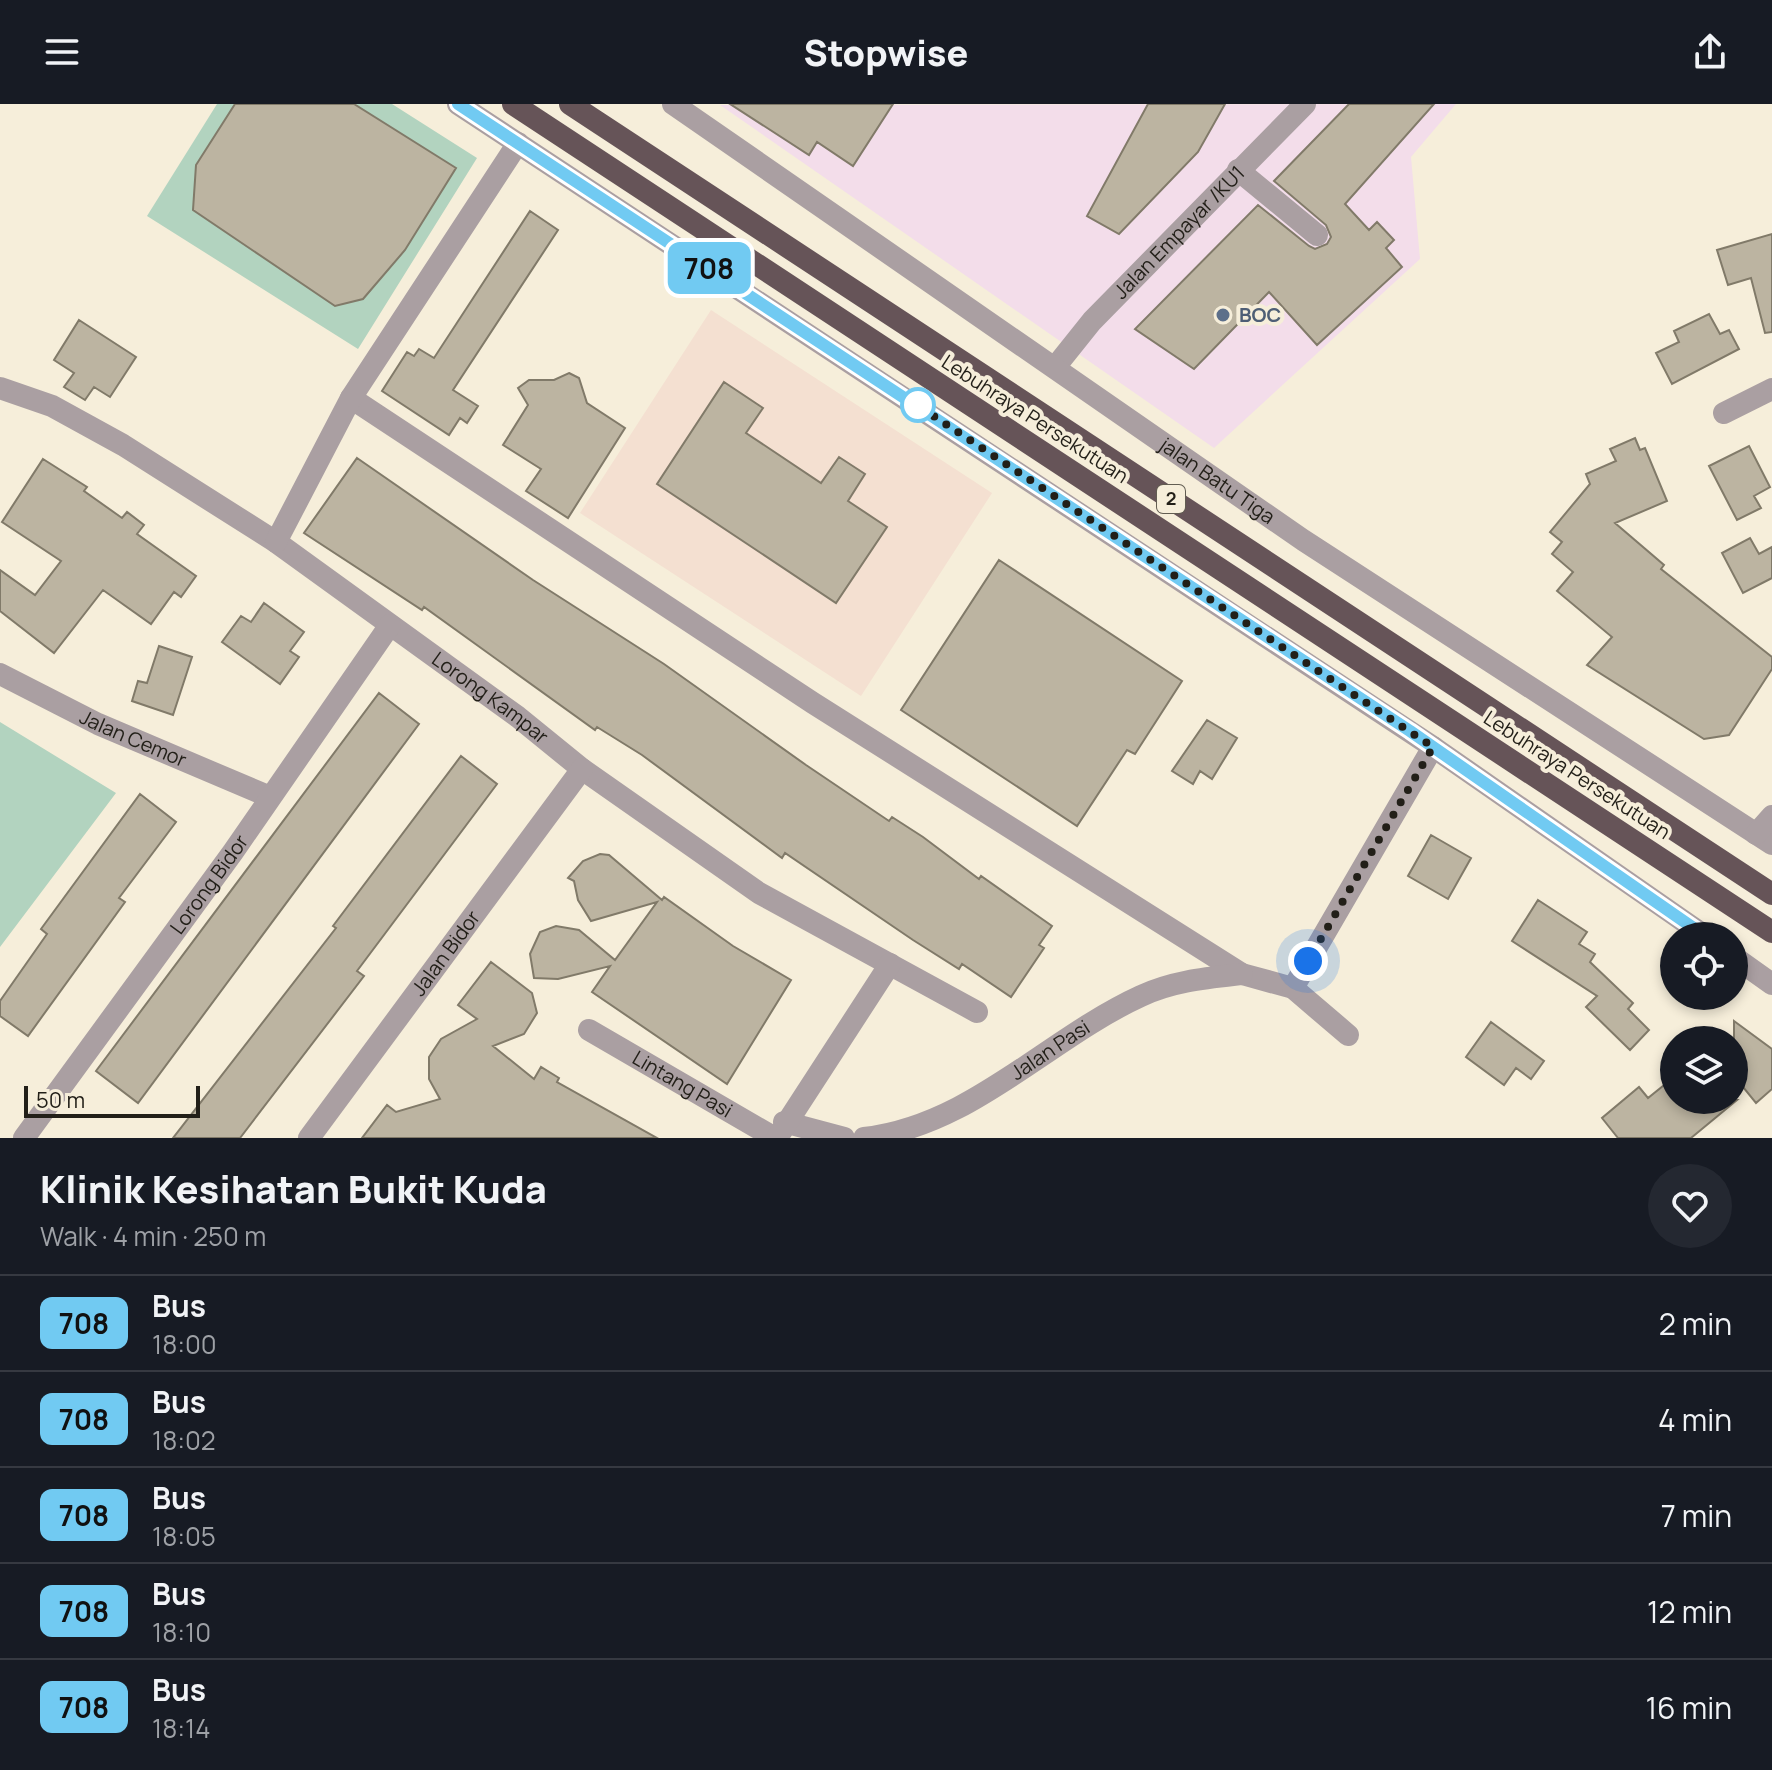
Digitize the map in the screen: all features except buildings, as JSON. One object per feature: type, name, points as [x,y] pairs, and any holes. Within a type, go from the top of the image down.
[{"type":"highway","name":"Lebuhraya Persekutuan","points":[[513,104],[1772,932]]},
{"type":"highway","name":"Lebuhraya Persekutuan","points":[[570,104],[1772,894]]},
{"type":"street","points":[[458,104],[1433,747],[1685,922]]},
{"type":"street","name":"Jalan Empayar /KU1","points":[[1056,366],[1092,321],[1305,104]]},
{"type":"street","name":"jalan Batu Tiga","points":[[676,105],[1303,540],[1764,839]]},
{"type":"street","points":[[276,542],[351,398],[518,143]]},
{"type":"street","points":[[1238,170],[1317,235]]},
{"type":"street","name":"Lorong Kampar","points":[[0,388],[52,406],[111,439],[276,542],[518,717],[582,769],[759,893],[977,1012]]},
{"type":"street","points":[[1724,413],[1772,389]]},
{"type":"street","points":[[351,398],[813,703],[1242,974],[1293,988],[1348,1035]]},
{"type":"street","name":"Lorong Bidor","points":[[24,1138],[390,625]]},
{"type":"street","name":"Jalan Cemor","points":[[0,674],[98,724],[270,797]]},
{"type":"street","points":[[1293,988],[1433,747]]},
{"type":"street","name":"Jalan Bidor","points":[[309,1138],[582,769]]},
{"type":"street","points":[[1764,839],[1772,816]]},
{"type":"street","points":[[844,1138],[779,1133],[890,964]]},
{"type":"street","points":[[1748,967],[1772,984]]},
{"type":"street","name":"Jalan Pasi","points":[[864,1138],[930,1121],[983,1095],[1141,996],[1190,979],[1242,974]]},
{"type":"street","name":"Lintang Pasi","points":[[589,1030],[779,1133]]},
{"type":"shaded area","points":[[1456,104],[1411,157],[1420,259],[1214,448],[720,105]]},
{"type":"shaded area","points":[[711,310],[992,493],[861,696],[580,513]]},
{"type":"green space","points":[[217,104],[392,104],[477,158],[358,349],[147,216]]},
{"type":"green space","points":[[0,722],[116,793],[0,947]]},
{"type":"bus line","name":"708","points":[[458,104],[1410,731],[1685,922]]},
{"type":"place","name":"BOC","points":[[1223,315]]},
{"type":"route","points":[[918,405],[914,403],[1433,747],[1308,961]]}]
